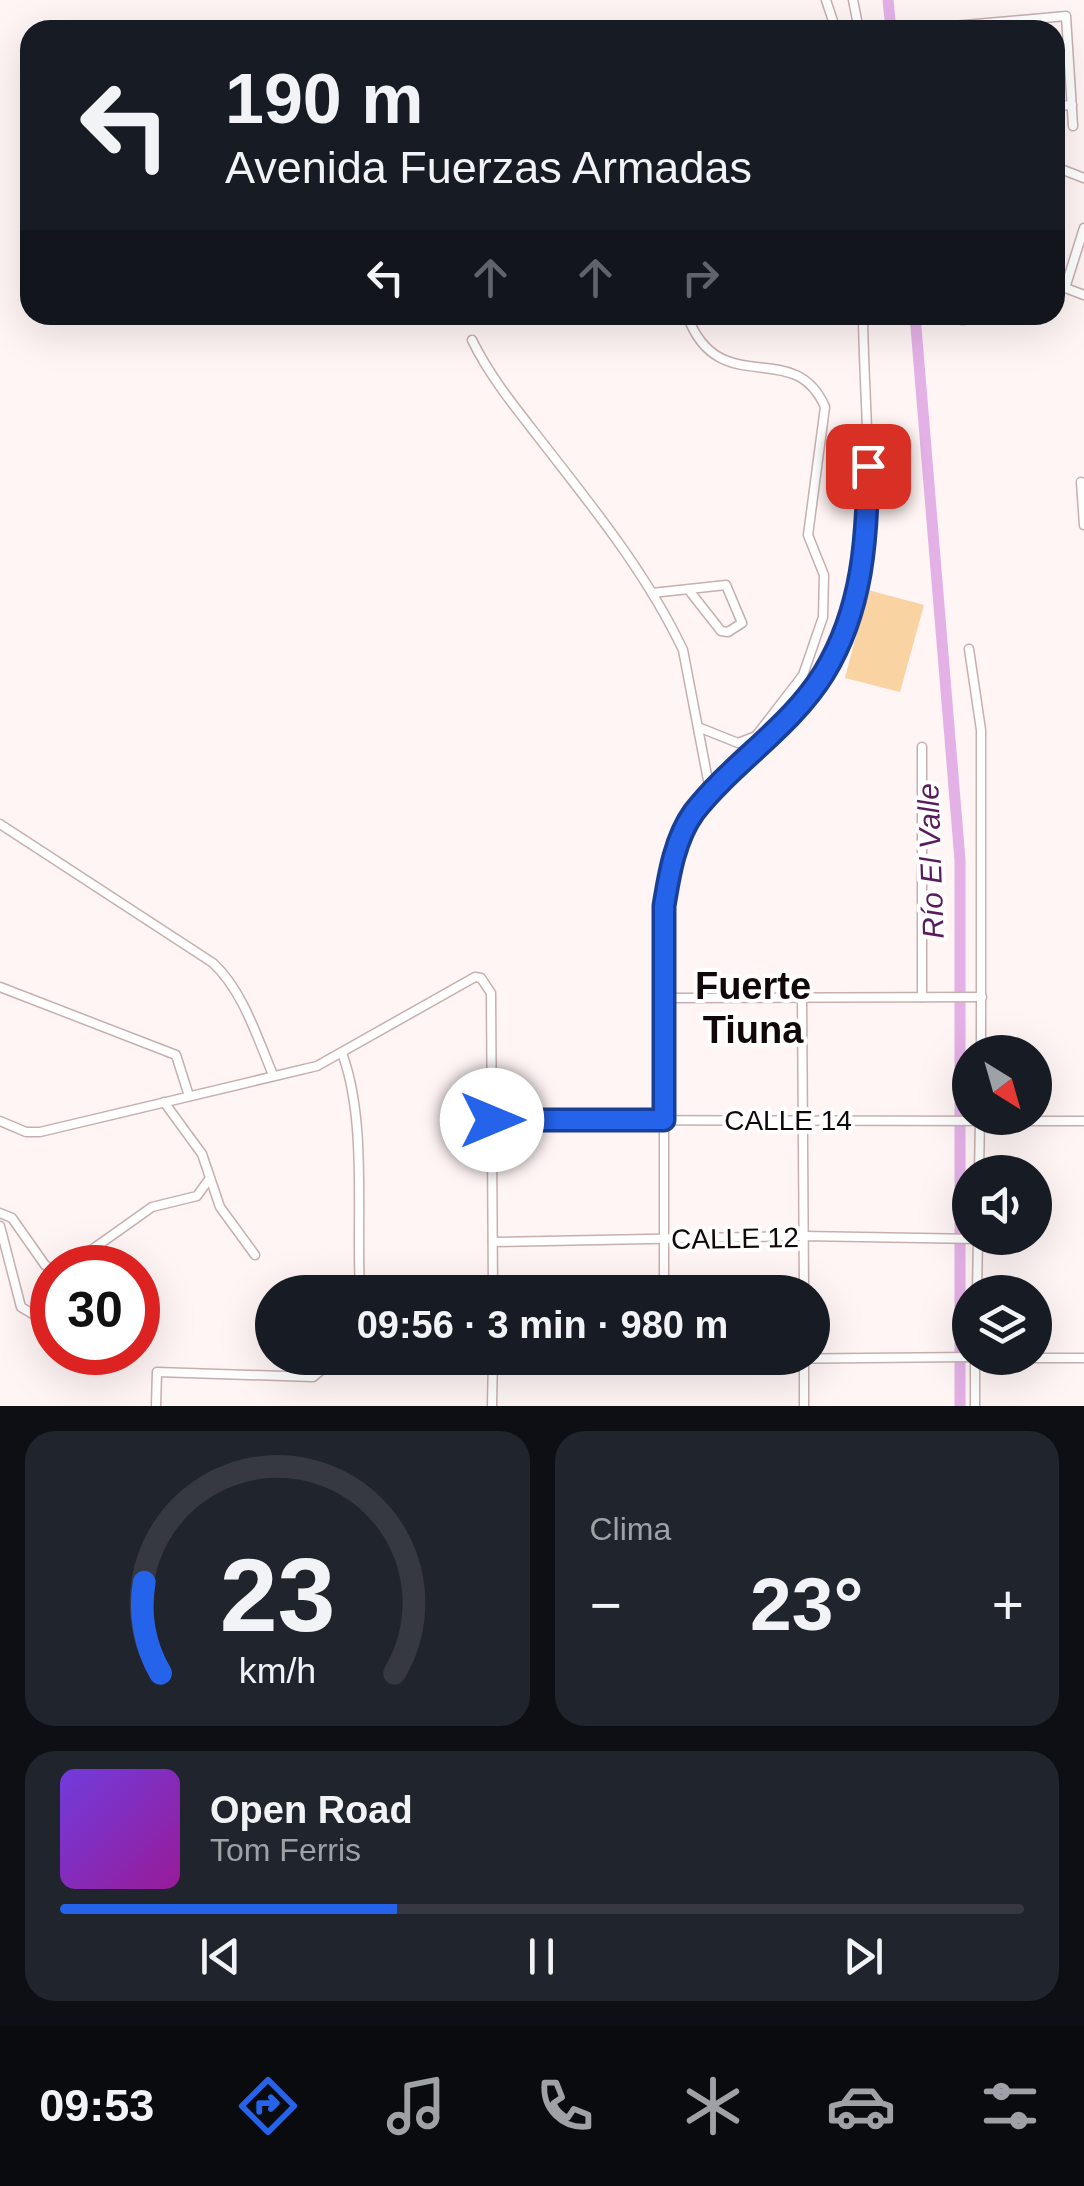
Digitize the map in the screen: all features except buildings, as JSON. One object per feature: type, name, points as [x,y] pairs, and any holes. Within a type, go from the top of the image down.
[{"type":"street","points":[[1021,20],[1066,16],[1073,126]]},
{"type":"street","points":[[1065,105],[1072,105]]},
{"type":"street","points":[[1065,274],[1084,228]]},
{"type":"street","points":[[691,325],[698,341],[712,356],[807,379],[825,407],[808,536],[824,575],[827,600],[803,675],[756,736]]},
{"type":"street","points":[[664,1275],[663,998],[669,874],[687,826],[823,675],[844,635],[859,584],[867,530],[868,402],[864,325]]},
{"type":"street","points":[[472,340],[499,387],[619,542],[682,650],[711,796]]},
{"type":"street","points":[[1081,482],[1084,525]]},
{"type":"street","points":[[652,593],[688,589],[726,586],[742,624],[728,632],[721,631],[688,589]]},
{"type":"street","points":[[969,649],[981,730],[981,1035]]},
{"type":"street","points":[[698,726],[738,743],[776,730]]},
{"type":"street","points":[[922,747],[922,996]]},
{"type":"street","points":[[0,824],[213,962],[250,1020],[273,1075]]},
{"type":"street","points":[[0,1121],[26,1132],[40,1132],[343,1056],[475,977],[486,982],[491,993],[493,1275]]},
{"type":"street","points":[[0,987],[176,1056],[189,1096]]},
{"type":"street","points":[[802,996],[804,1275]]},
{"type":"street","points":[[663,998],[982,996]]},
{"type":"street","points":[[343,1056],[350,1074],[355,1136],[359,1275]]},
{"type":"street","points":[[164,1102],[202,1154],[220,1207],[255,1255]]},
{"type":"street","name":"CALLE 14","points":[[492,1120],[952,1119]]},
{"type":"street","name":"CALLE 14","points":[[1052,1120],[1084,1121]]},
{"type":"street","points":[[98,1245],[152,1207],[197,1196],[210,1178]]},
{"type":"street","points":[[0,1213],[12,1218],[30,1245]]},
{"type":"street","points":[[0,1226],[21,1308],[30,1313]]},
{"type":"street","name":"CALLE 12","points":[[493,1242],[804,1236],[952,1238]]},
{"type":"street","points":[[830,1358],[952,1357]]},
{"type":"street","points":[[1052,1358],[1084,1358]]},
{"type":"street","points":[[156,1406],[157,1372],[315,1375]]},
{"type":"street","points":[[492,1375],[492,1406]]},
{"type":"street","points":[[804,1375],[804,1406]]},
{"type":"street","points":[[974,1375],[975,1406]]},
{"type":"shaded area","points":[[868,590],[924,605],[900,692],[845,678]]},
{"type":"waterway","name":"Río El Valle","points":[[888,0],[890,20]]},
{"type":"waterway","name":"Río El Valle","points":[[916,325],[960,860],[960,1406]]},
{"type":"district","name":"Fuerte Tiuna","points":[[753,1008]]},
{"type":"route","points":[[492,1120],[664,1120],[664,906],[680,838],[694,813],[789,717],[823,675],[844,635],[859,584],[867,530],[868,466]]}]
